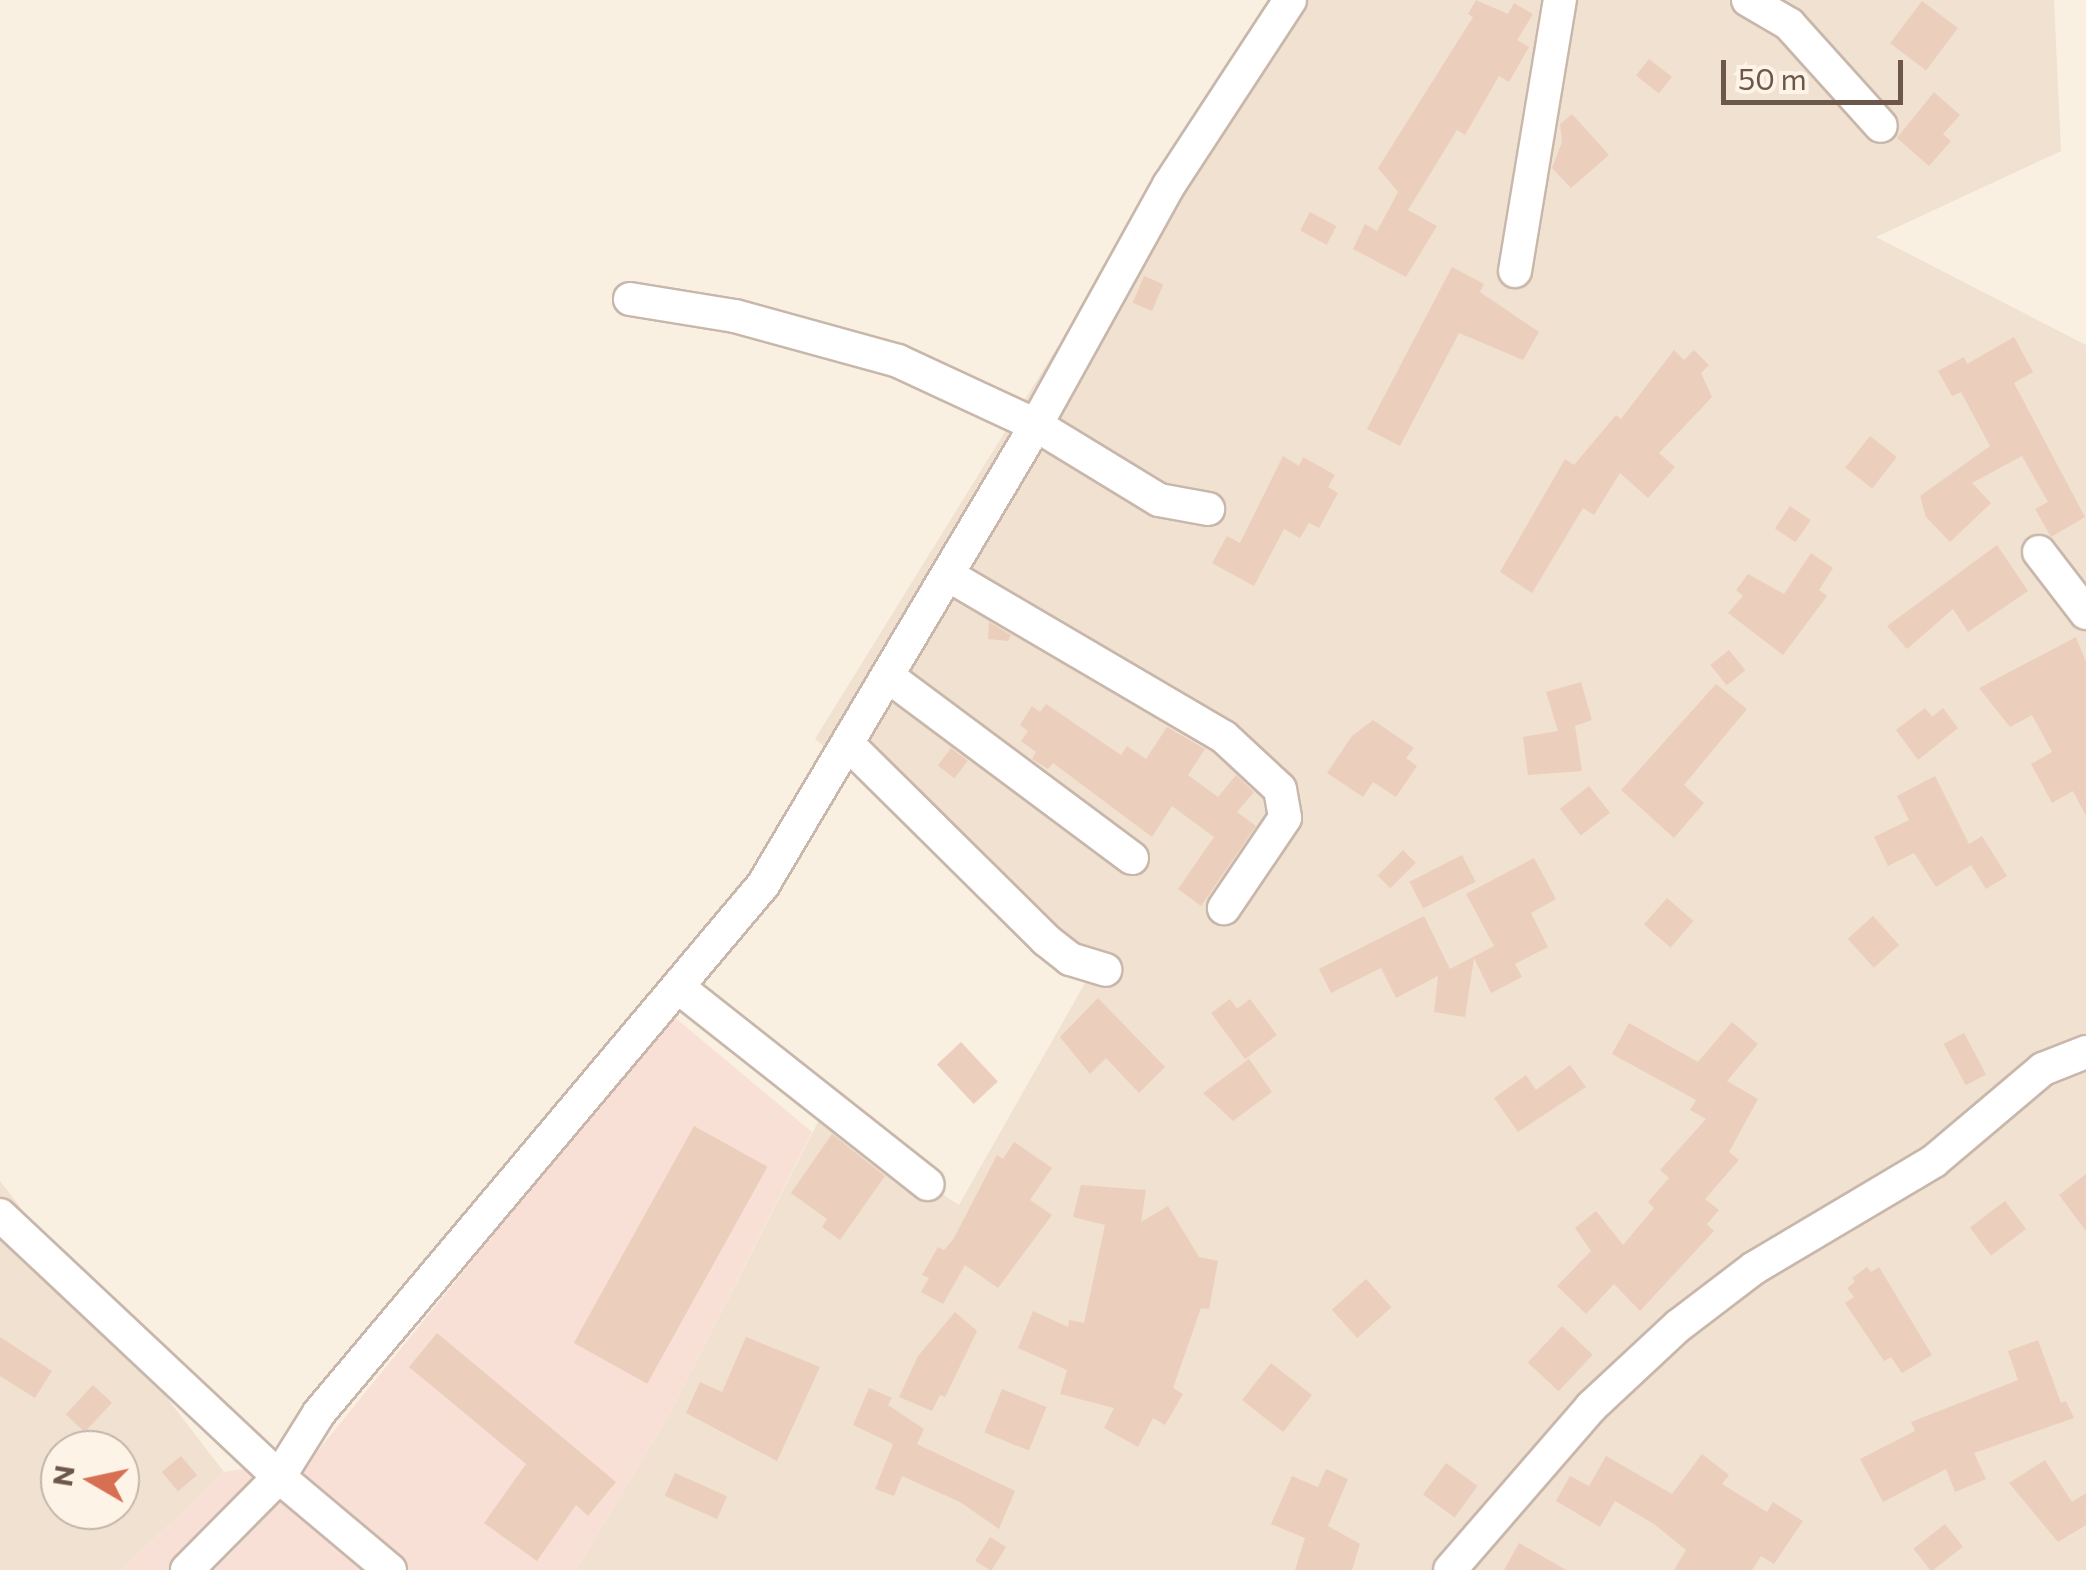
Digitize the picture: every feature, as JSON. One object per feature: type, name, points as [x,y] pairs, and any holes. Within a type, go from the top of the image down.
[{"type":"street","points":[[187,1570],[279,1477],[319,1414],[763,885],[1036,425],[1170,184],[1290,0]]},
{"type":"street","points":[[1515,271],[1560,0]]},
{"type":"street","points":[[1748,0],[1789,24],[1881,126]]},
{"type":"street","points":[[630,299],[735,316],[898,361],[1036,425],[1159,500],[1208,509]]},
{"type":"street","points":[[2039,552],[2086,613]]},
{"type":"street","points":[[948,574],[1224,737],[1280,789],[1285,818],[1224,908]]},
{"type":"street","points":[[888,676],[1132,858]]},
{"type":"street","points":[[848,744],[1046,940],[1070,959],[1104,970]]},
{"type":"street","points":[[678,987],[926,1184]]},
{"type":"street","points":[[1450,1570],[1591,1407],[1678,1326],[1754,1268],[1934,1161],[2044,1070],[2086,1052]]},
{"type":"street","points":[[0,1215],[279,1477],[390,1570]]},
{"type":"shaded area","points":[[1272,0],[2054,0],[2061,151],[1876,237],[2086,345],[2086,1570],[576,1570],[669,1415],[821,1116],[959,1205],[1093,969],[815,739]]},
{"type":"shaded area","points":[[672,1015],[812,1132],[669,1415],[576,1570],[121,1570],[224,1472],[312,1458]]},
{"type":"shaded area","points":[[0,1181],[224,1472],[121,1570],[0,1570]]},
{"type":"building","points":[[1476,0],[1508,14],[1514,3],[1533,14],[1517,40],[1529,47],[1509,82],[1499,76],[1465,135],[1457,130],[1408,210],[1437,226],[1406,277],[1353,249],[1365,224],[1377,231],[1398,192],[1378,168],[1473,17],[1468,14]]},
{"type":"building","points":[[1922,1],[1958,28],[1926,70],[1890,43]]},
{"type":"building","points":[[1649,59],[1672,77],[1659,93],[1636,76]]},
{"type":"building","points":[[1934,92],[1960,115],[1943,134],[1951,141],[1929,166],[1897,138]]},
{"type":"building","points":[[1572,114],[1609,155],[1571,188],[1552,168],[1562,142],[1560,124]]},
{"type":"building","points":[[1310,212],[1336,226],[1327,245],[1300,231]]},
{"type":"building","points":[[1452,267],[1484,284],[1480,292],[1539,332],[1523,360],[1459,333],[1400,446],[1367,429]]},
{"type":"building","points":[[1144,276],[1163,284],[1152,311],[1133,303]]},
{"type":"building","points":[[2014,337],[2033,372],[2014,383],[2085,517],[2051,537],[2035,509],[2048,502],[2022,456],[1972,483],[1991,503],[1950,542],[1926,517],[1920,496],[1990,446],[1961,392],[1952,396],[1938,371],[1964,357],[1967,364]]},
{"type":"building","points":[[1674,350],[1684,360],[1694,350],[1709,365],[1701,373],[1712,397],[1659,453],[1675,467],[1648,498],[1620,473],[1594,515],[1583,508],[1532,593],[1500,572],[1565,459],[1574,465],[1616,415],[1621,419]]},
{"type":"building","points":[[1870,436],[1897,457],[1872,488],[1845,468]]},
{"type":"building","points":[[1283,456],[1299,466],[1303,457],[1335,475],[1328,487],[1338,493],[1319,528],[1309,523],[1300,538],[1284,529],[1254,586],[1212,563],[1227,536],[1240,543]]},
{"type":"building","points":[[1790,506],[1811,520],[1796,542],[1775,528]]},
{"type":"building","points":[[1997,545],[2028,591],[1968,632],[1953,609],[1907,649],[1887,626]]},
{"type":"building","points":[[1811,553],[1833,568],[1819,590],[1827,596],[1783,655],[1728,613],[1743,596],[1736,590],[1748,574],[1784,594]]},
{"type":"building","points":[[989,622],[1011,635],[1008,641],[988,639]]},
{"type":"building","points":[[2076,637],[2086,662],[2086,816],[2073,791],[2052,803],[2031,764],[2052,752],[2032,715],[2010,727],[1979,688]]},
{"type":"building","points":[[1729,650],[1745,670],[1727,685],[1710,665]]},
{"type":"building","points":[[1581,682],[1592,720],[1575,726],[1582,771],[1528,775],[1523,737],[1558,731],[1546,692]]},
{"type":"building","points":[[1716,684],[1747,709],[1684,785],[1704,803],[1674,838],[1621,790]]},
{"type":"building","points":[[1046,704],[1121,755],[1127,746],[1146,759],[1167,727],[1205,749],[1188,775],[1218,797],[1236,775],[1254,792],[1237,812],[1256,826],[1201,906],[1178,889],[1214,837],[1172,806],[1152,837],[1053,763],[1048,769],[1032,759],[1036,752],[1021,741],[1028,731],[1020,725],[1032,706],[1040,712]]},
{"type":"building","points":[[1925,708],[1932,717],[1943,708],[1958,728],[1918,760],[1896,730]]},
{"type":"building","points":[[1373,720],[1414,748],[1406,758],[1417,766],[1396,797],[1373,782],[1363,797],[1327,773],[1352,736]]},
{"type":"building","points":[[951,748],[968,761],[955,778],[938,766]]},
{"type":"building","points":[[1935,776],[1969,844],[1982,836],[2007,876],[1986,889],[1971,865],[1936,887],[1914,853],[1888,866],[1874,837],[1909,820],[1897,796]]},
{"type":"building","points":[[1589,786],[1610,813],[1581,836],[1560,809]]},
{"type":"building","points":[[1403,850],[1416,863],[1390,888],[1378,875]]},
{"type":"building","points":[[1462,855],[1476,882],[1423,909],[1409,882]]},
{"type":"building","points":[[1534,858],[1556,899],[1531,913],[1548,947],[1515,964],[1522,977],[1491,993],[1474,958],[1465,1017],[1434,1012],[1438,976],[1396,998],[1381,968],[1331,993],[1319,969],[1424,916],[1450,969],[1494,946],[1466,894]]},
{"type":"building","points":[[1667,898],[1693,921],[1670,947],[1644,924]]},
{"type":"building","points":[[1873,916],[1899,945],[1874,968],[1848,939]]},
{"type":"building","points":[[1098,998],[1165,1067],[1139,1093],[1106,1058],[1090,1074],[1060,1037]]},
{"type":"building","points":[[1230,999],[1237,1009],[1250,999],[1277,1035],[1245,1059],[1211,1013]]},
{"type":"building","points":[[1732,1022],[1758,1044],[1727,1081],[1758,1099],[1729,1152],[1739,1160],[1705,1199],[1719,1210],[1707,1224],[1714,1231],[1640,1311],[1614,1284],[1586,1314],[1557,1286],[1591,1251],[1575,1228],[1596,1211],[1623,1245],[1654,1208],[1648,1202],[1669,1178],[1660,1170],[1706,1119],[1690,1110],[1696,1100],[1612,1054],[1629,1023],[1698,1062]]},
{"type":"building","points":[[1964,1033],[1986,1074],[1966,1085],[1944,1044]]},
{"type":"building","points":[[961,1042],[998,1081],[974,1104],[937,1065]]},
{"type":"building","points":[[1249,1059],[1272,1092],[1233,1121],[1203,1093]]},
{"type":"building","points":[[1570,1065],[1586,1087],[1518,1132],[1494,1098],[1526,1075],[1536,1090]]},
{"type":"building","points":[[694,1126],[767,1167],[647,1384],[574,1343]]},
{"type":"building","points":[[832,1134],[885,1176],[840,1240],[822,1227],[827,1219],[791,1193]]},
{"type":"building","points":[[1014,1142],[1052,1168],[1030,1200],[1052,1215],[998,1288],[965,1265],[943,1304],[921,1292],[929,1278],[922,1275],[938,1247],[944,1250],[954,1238],[997,1155],[1003,1159]]},
{"type":"building","points":[[2086,1174],[2086,1231],[2059,1195]]},
{"type":"building","points":[[1081,1185],[1146,1190],[1141,1222],[1168,1206],[1199,1257],[1218,1261],[1209,1309],[1201,1308],[1173,1388],[1183,1394],[1165,1425],[1153,1418],[1138,1447],[1104,1428],[1114,1408],[1060,1394],[1067,1370],[1018,1348],[1033,1311],[1068,1327],[1069,1320],[1084,1323],[1105,1225],[1073,1217]]},
{"type":"building","points":[[2005,1201],[2026,1229],[1991,1255],[1970,1227]]},
{"type":"building","points":[[1867,1267],[1871,1272],[1879,1267],[1932,1355],[1902,1373],[1891,1357],[1884,1361],[1845,1303],[1854,1297],[1847,1288],[1855,1282],[1852,1278]]},
{"type":"building","points":[[1366,1279],[1391,1307],[1357,1338],[1332,1310]]},
{"type":"building","points":[[955,1312],[977,1331],[945,1397],[940,1395],[932,1411],[899,1397],[918,1356]]},
{"type":"building","points":[[1562,1326],[1593,1355],[1559,1391],[1528,1363]]},
{"type":"building","points":[[437,1333],[616,1482],[588,1516],[576,1505],[537,1561],[484,1523],[526,1464],[409,1367]]},
{"type":"building","points":[[0,1337],[52,1371],[35,1398],[0,1376]]},
{"type":"building","points":[[746,1337],[820,1367],[777,1461],[686,1413],[700,1382],[722,1392]]},
{"type":"building","points":[[2038,1340],[2061,1403],[2066,1401],[2074,1418],[1974,1453],[1986,1479],[1955,1492],[1946,1469],[1883,1502],[1860,1459],[1915,1431],[1911,1422],[2018,1380],[2008,1351]]},
{"type":"building","points":[[1271,1363],[1312,1395],[1283,1432],[1242,1400]]},
{"type":"building","points":[[93,1385],[112,1403],[83,1430],[66,1414]]},
{"type":"building","points":[[869,1388],[892,1398],[888,1405],[924,1429],[917,1444],[1015,1491],[999,1529],[960,1502],[902,1476],[894,1496],[875,1489],[893,1444],[853,1425]]},
{"type":"building","points":[[1002,1389],[1047,1407],[1029,1451],[984,1433]]},
{"type":"building","points":[[1702,1454],[1729,1475],[1722,1484],[1767,1512],[1773,1502],[1803,1521],[1774,1564],[1761,1556],[1752,1570],[1674,1570],[1686,1550],[1654,1524],[1615,1501],[1600,1527],[1556,1501],[1570,1476],[1589,1486],[1606,1456],[1672,1494]]},
{"type":"building","points":[[181,1456],[197,1475],[178,1491],[162,1472]]},
{"type":"building","points":[[2045,1460],[2072,1502],[2086,1493],[2086,1525],[2058,1542],[2009,1483]]},
{"type":"building","points":[[1446,1463],[1478,1486],[1455,1517],[1423,1495]]},
{"type":"building","points":[[1326,1469],[1348,1479],[1328,1526],[1360,1544],[1352,1570],[1295,1570],[1305,1538],[1271,1524],[1292,1476],[1318,1487]]},
{"type":"building","points":[[675,1473],[727,1496],[717,1519],[665,1496]]},
{"type":"building","points":[[1945,1524],[1963,1547],[1933,1570],[1913,1549]]},
{"type":"building","points":[[990,1537],[1006,1547],[992,1570],[975,1561]]},
{"type":"building","points":[[1519,1543],[1566,1570],[1504,1570]]}]
